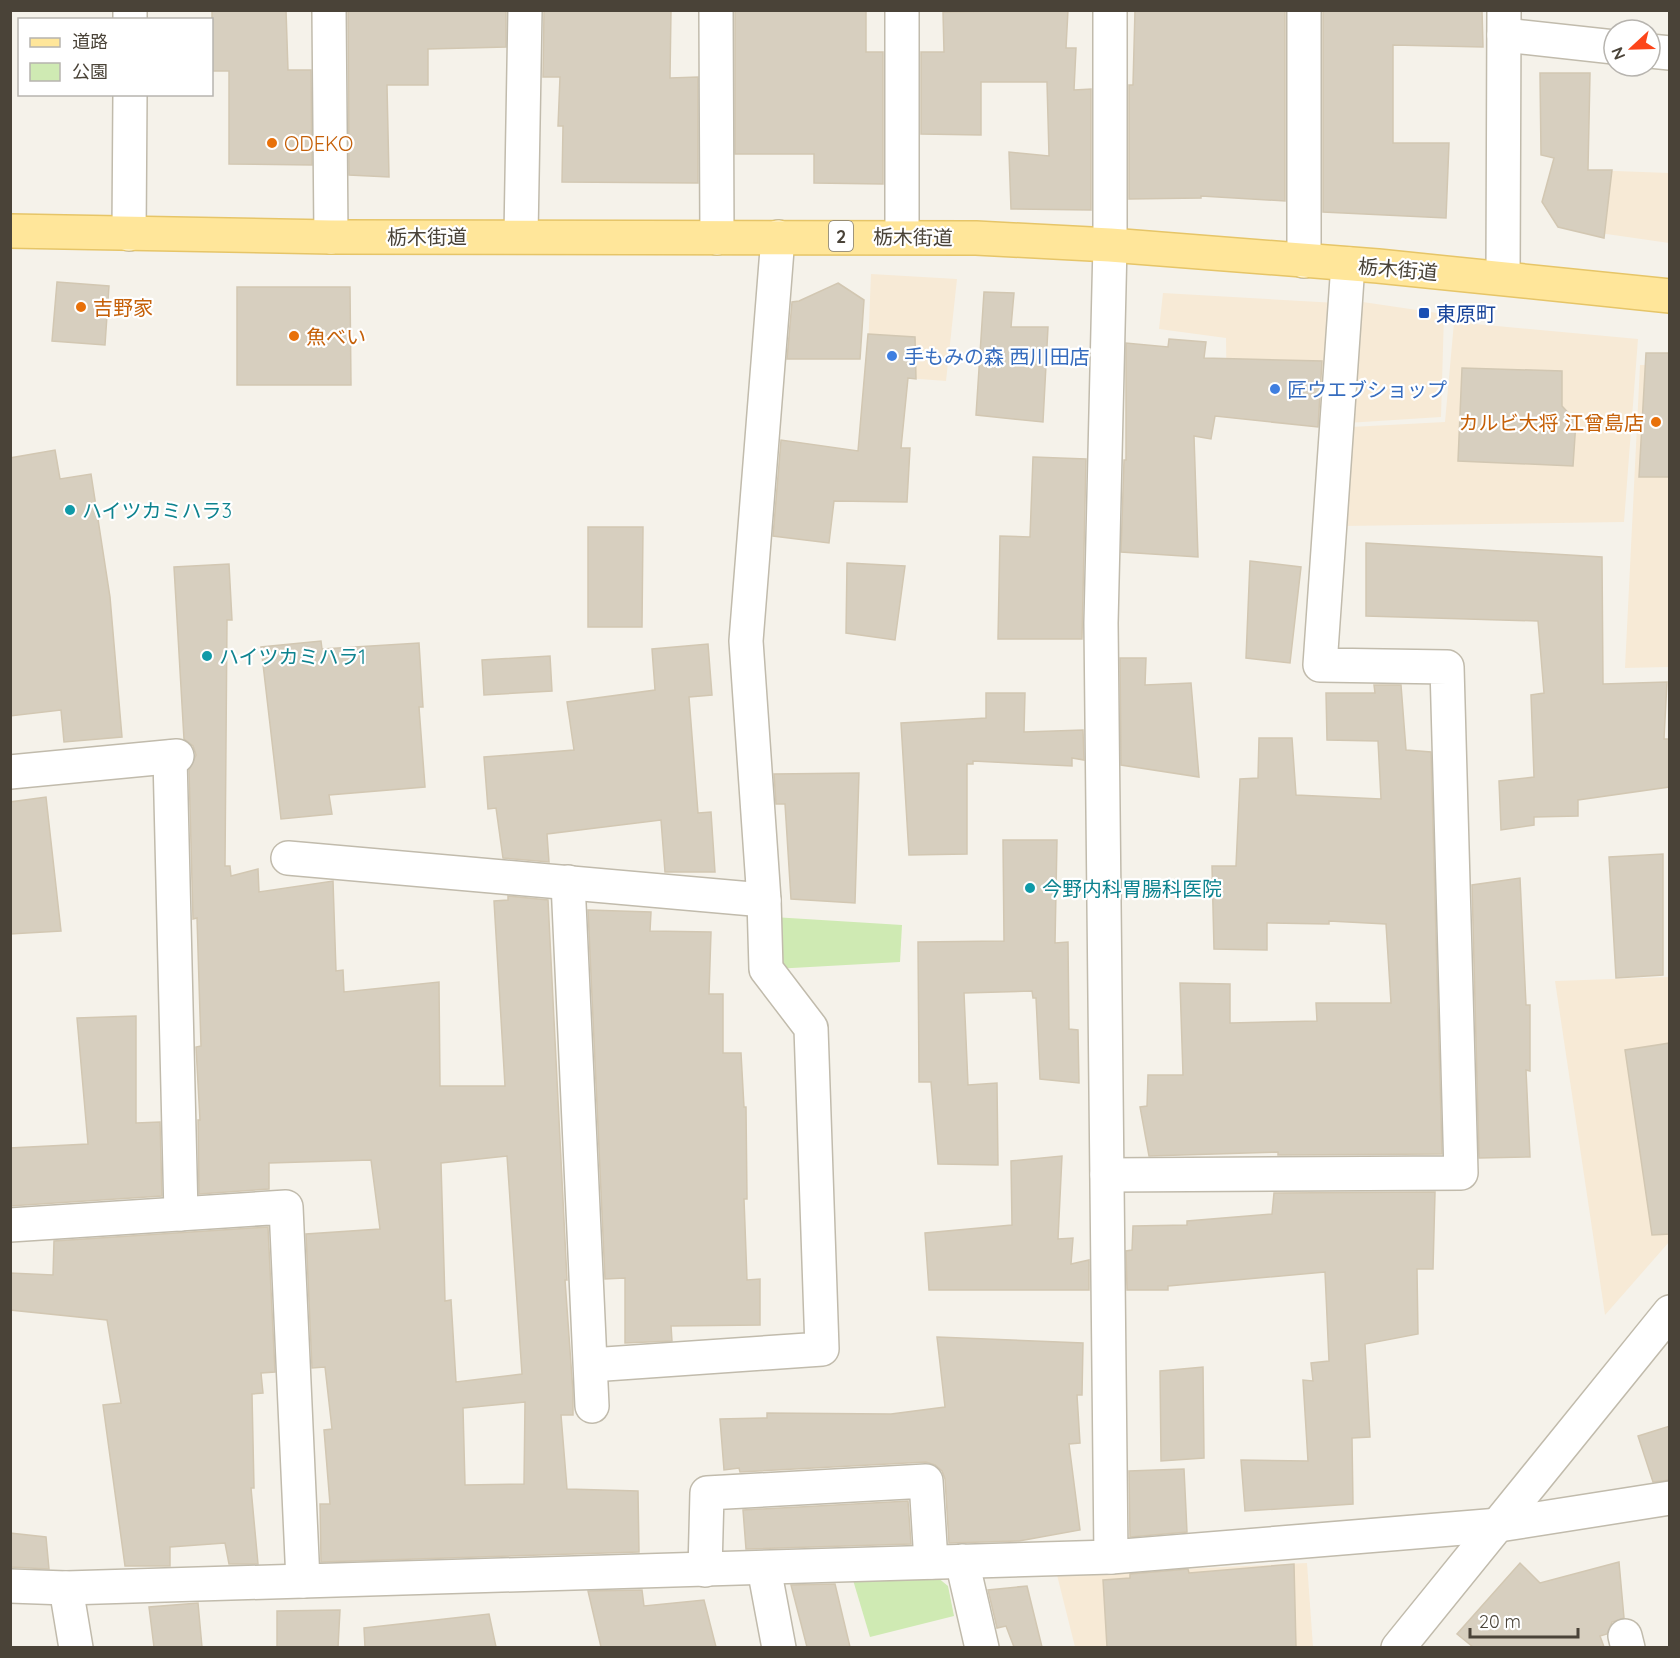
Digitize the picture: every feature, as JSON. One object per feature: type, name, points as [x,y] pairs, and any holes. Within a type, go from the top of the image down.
[{"type":"main road","name":"栃木街道","points":[[10,231],[331,237],[902,236],[1110,245],[1503,278],[1670,296]]},
{"type":"street","points":[[329,10],[331,237]]},
{"type":"street","points":[[521,235],[525,10]]},
{"type":"street","points":[[716,10],[717,238]]},
{"type":"street","points":[[902,10],[902,236]]},
{"type":"street","points":[[1110,10],[1110,245],[1101,623],[1111,1557]]},
{"type":"street","points":[[1304,10],[1304,261]]},
{"type":"street","points":[[1503,278],[1504,23],[1602,44]]},
{"type":"street","points":[[129,234],[130,96]]},
{"type":"street","points":[[591,1365],[822,1348],[811,1028],[766,969],[764,900],[746,641],[778,237]]},
{"type":"street","points":[[1107,1175],[1461,1173],[1447,667],[1320,665],[1348,264]]},
{"type":"street","points":[[10,772],[174,757],[181,1214]]},
{"type":"street","points":[[288,858],[764,900]]},
{"type":"street","points":[[568,882],[592,1406]]},
{"type":"street","points":[[10,1225],[286,1208],[303,1581]]},
{"type":"street","points":[[1398,1647],[1670,1312]]},
{"type":"street","points":[[705,1570],[707,1493],[926,1481],[946,1562],[982,1647]]},
{"type":"street","points":[[10,1586],[66,1588],[1111,1557],[1499,1525],[1670,1498]]},
{"type":"street","points":[[764,1568],[779,1647]]},
{"type":"street","points":[[66,1588],[76,1647]]},
{"type":"shaded area","points":[[1562,169],[1669,173],[1669,243],[1558,227]]},
{"type":"shaded area","points":[[871,274],[957,279],[946,381],[867,375]]},
{"type":"shaded area","points":[[1163,293],[1337,303],[1325,426],[1227,417],[1226,338],[1159,329]]},
{"type":"shaded area","points":[[1356,301],[1444,314],[1441,417],[1347,423]]},
{"type":"shaded area","points":[[1454,322],[1638,339],[1624,522],[1342,526],[1351,427],[1445,422]]},
{"type":"shaded area","points":[[1640,365],[1669,365],[1669,667],[1625,668]]},
{"type":"shaded area","points":[[1669,977],[1669,1242],[1605,1315],[1555,981]]},
{"type":"shaded area","points":[[1307,1563],[1313,1647],[1075,1647],[1057,1575]]},
{"type":"green space","points":[[773,917],[902,925],[900,962],[774,969]]},
{"type":"green space","points":[[932,1573],[948,1586],[954,1616],[870,1637],[853,1580]]},
{"type":"building","points":[[212,10],[286,10],[288,70],[311,70],[312,165],[229,164],[229,71],[213,71]]},
{"type":"building","points":[[348,10],[506,10],[506,47],[428,49],[428,85],[387,85],[389,177],[349,175]]},
{"type":"building","points":[[544,10],[671,10],[670,78],[698,77],[698,183],[562,182],[563,126],[558,126],[560,77],[543,77]]},
{"type":"building","points":[[1068,10],[1066,48],[1076,48],[1074,90],[1091,89],[1091,210],[1011,209],[1009,152],[1049,156],[1047,82],[981,82],[981,135],[921,134],[921,52],[944,52],[943,12]]},
{"type":"building","points":[[1135,10],[1285,10],[1285,201],[1201,196],[1201,198],[1129,199],[1129,85],[1133,85]]},
{"type":"building","points":[[1323,10],[1482,10],[1483,47],[1393,45],[1393,143],[1449,143],[1446,218],[1323,212]]},
{"type":"building","points":[[735,11],[866,11],[866,52],[883,52],[883,184],[814,183],[814,154],[735,154]]},
{"type":"building","points":[[1540,73],[1590,73],[1588,170],[1612,170],[1604,238],[1558,227],[1542,202],[1554,158],[1541,155]]},
{"type":"building","name":"吉野家","points":[[57,282],[109,286],[105,345],[52,341]]},
{"type":"building","points":[[838,283],[864,300],[860,359],[787,359],[792,302]]},
{"type":"building","name":"魚べい","points":[[237,287],[350,287],[351,385],[237,385]]},
{"type":"building","points":[[984,292],[1014,293],[1011,327],[1048,327],[1043,422],[976,415]]},
{"type":"building","points":[[868,334],[915,337],[916,379],[908,378],[901,448],[910,448],[907,502],[834,501],[829,543],[773,536],[781,440],[858,451]]},
{"type":"building","points":[[1169,339],[1206,342],[1204,358],[1322,361],[1318,427],[1215,416],[1211,439],[1194,436],[1198,557],[1121,552],[1124,460],[1126,460],[1126,343],[1168,347]]},
{"type":"building","name":"カルビ大将 江曾島店","points":[[1646,353],[1670,353],[1670,477],[1639,477]]},
{"type":"building","points":[[1462,368],[1562,371],[1562,406],[1576,421],[1573,466],[1458,461]]},
{"type":"building","points":[[55,450],[60,479],[91,474],[110,597],[122,737],[64,742],[61,710],[10,716],[10,458]]},
{"type":"building","points":[[1033,457],[1086,459],[1082,639],[998,639],[1000,536],[1030,537]]},
{"type":"building","points":[[588,527],[643,527],[642,627],[588,627]]},
{"type":"building","points":[[1366,543],[1602,557],[1603,684],[1667,682],[1664,739],[1669,739],[1669,787],[1578,800],[1578,816],[1534,817],[1534,825],[1501,830],[1499,781],[1534,777],[1531,695],[1544,693],[1538,621],[1366,616]]},
{"type":"building","points":[[1250,561],[1301,567],[1290,663],[1246,658]]},
{"type":"building","points":[[847,563],[905,566],[895,640],[846,633]]},
{"type":"building","points":[[229,564],[232,620],[227,620],[225,866],[230,866],[231,876],[258,869],[259,892],[333,881],[336,971],[343,970],[344,992],[439,982],[440,1086],[505,1086],[494,901],[508,900],[508,896],[548,900],[567,1280],[565,1280],[573,1392],[573,1415],[561,1415],[567,1489],[638,1491],[639,1552],[321,1562],[320,1504],[330,1504],[324,1430],[332,1429],[325,1367],[312,1368],[306,1234],[380,1229],[371,1160],[269,1163],[269,1189],[199,1194],[198,1120],[200,1120],[196,1047],[201,1046],[197,918],[193,919],[189,770],[196,755],[193,746],[184,739],[174,567]],"holes":[[[507,1156],[522,1374],[456,1382],[451,1300],[445,1301],[441,1163]],[[525,1402],[524,1484],[465,1485],[463,1408]]]},
{"type":"building","points":[[321,641],[322,649],[419,643],[423,707],[419,707],[425,787],[329,795],[332,814],[281,819],[261,647]]},
{"type":"building","points":[[708,644],[712,695],[689,697],[698,813],[711,812],[715,872],[665,872],[661,820],[547,834],[549,862],[503,858],[496,808],[488,809],[484,757],[574,750],[567,702],[655,690],[652,649]]},
{"type":"building","points":[[550,656],[552,691],[484,695],[482,660]]},
{"type":"building","points":[[1120,658],[1146,658],[1145,685],[1191,683],[1199,777],[1121,765]]},
{"type":"building","points":[[1374,685],[1401,685],[1406,750],[1431,752],[1442,1154],[1278,1155],[1278,1152],[1149,1156],[1140,1107],[1147,1106],[1148,1075],[1183,1075],[1180,983],[1230,984],[1230,1023],[1317,1021],[1316,1003],[1391,1003],[1386,924],[1329,921],[1329,924],[1267,923],[1267,950],[1214,949],[1212,866],[1236,866],[1240,779],[1258,778],[1259,738],[1292,738],[1296,795],[1381,799],[1378,741],[1327,740],[1326,693],[1375,693]]},
{"type":"building","points":[[986,693],[1025,693],[1024,732],[1083,730],[1084,760],[1072,758],[1072,766],[973,761],[973,764],[967,764],[967,854],[909,855],[901,723],[986,718]]},
{"type":"building","points":[[859,773],[855,903],[791,899],[785,804],[776,804],[774,774]]},
{"type":"building","points":[[46,797],[61,931],[10,934],[10,802]]},
{"type":"building","points":[[1003,840],[1057,840],[1055,943],[1068,942],[1069,1029],[1078,1030],[1079,1083],[1040,1079],[1036,998],[1033,998],[1032,991],[964,993],[968,1085],[997,1083],[998,1165],[938,1164],[931,1082],[919,1082],[918,942],[1004,941]]},
{"type":"building","points":[[1663,854],[1663,975],[1616,978],[1609,857]]},
{"type":"building","points":[[1520,878],[1526,1005],[1530,1005],[1530,1071],[1526,1070],[1530,1157],[1479,1158],[1472,885]]},
{"type":"building","points":[[588,910],[651,912],[650,931],[711,932],[709,994],[723,994],[723,1053],[741,1053],[744,1107],[746,1107],[747,1199],[744,1199],[747,1280],[760,1279],[760,1325],[671,1326],[672,1341],[625,1343],[625,1278],[605,1279]]},
{"type":"building","points":[[136,1016],[136,1123],[160,1122],[162,1196],[10,1206],[10,1148],[88,1144],[77,1018]]},
{"type":"building","points":[[1670,1043],[1670,1234],[1652,1235],[1625,1050]]},
{"type":"building","points":[[1062,1156],[1058,1239],[1073,1238],[1071,1264],[1089,1260],[1089,1290],[929,1290],[925,1233],[1012,1225],[1011,1161]]},
{"type":"building","points":[[1435,1192],[1433,1269],[1417,1269],[1418,1334],[1365,1344],[1370,1437],[1352,1438],[1353,1504],[1245,1511],[1241,1460],[1308,1461],[1303,1380],[1313,1381],[1311,1363],[1329,1361],[1325,1272],[1168,1286],[1168,1290],[1127,1290],[1126,1251],[1132,1250],[1133,1226],[1187,1225],[1187,1221],[1272,1214],[1274,1193]]},
{"type":"building","points":[[268,1227],[275,1372],[261,1373],[263,1393],[252,1394],[254,1488],[251,1488],[258,1564],[229,1564],[225,1543],[170,1547],[170,1566],[125,1566],[103,1405],[121,1403],[107,1320],[10,1310],[10,1273],[53,1275],[54,1241]]},
{"type":"building","points":[[937,1337],[1083,1343],[1082,1395],[1077,1395],[1080,1443],[1069,1444],[1080,1530],[1019,1541],[949,1543],[945,1479],[942,1471],[926,1462],[740,1472],[739,1468],[724,1470],[720,1419],[767,1418],[767,1413],[891,1414],[945,1407]]},
{"type":"building","points":[[1203,1367],[1204,1458],[1161,1461],[1160,1371]]},
{"type":"building","points":[[1670,1426],[1670,1480],[1653,1482],[1638,1436]]},
{"type":"building","points":[[1184,1469],[1187,1532],[1130,1537],[1129,1471]]},
{"type":"building","points":[[908,1501],[911,1544],[746,1549],[743,1510]]},
{"type":"building","points":[[10,1533],[46,1537],[49,1569],[10,1567]]},
{"type":"building","points":[[1619,1562],[1624,1618],[1612,1622],[1607,1634],[1600,1636],[1604,1647],[1473,1647],[1457,1634],[1520,1563],[1540,1583]]},
{"type":"building","points":[[1294,1564],[1296,1647],[1107,1647],[1103,1580],[1130,1578],[1130,1574],[1188,1569],[1189,1573]]},
{"type":"building","points":[[835,1584],[850,1647],[807,1647],[791,1585]]},
{"type":"building","points":[[1027,1586],[1042,1647],[1014,1647],[1006,1626],[997,1628],[988,1590]]},
{"type":"building","points":[[642,1590],[644,1606],[704,1600],[716,1647],[601,1647],[588,1591]]},
{"type":"building","points":[[198,1603],[202,1647],[154,1647],[149,1607]]},
{"type":"building","points":[[340,1610],[338,1647],[277,1647],[277,1611]]},
{"type":"building","points":[[489,1614],[496,1647],[365,1647],[364,1628]]},
{"type":"place","name":"ODEKO","points":[[272,143]]},
{"type":"place","name":"吉野家","points":[[81,307]]},
{"type":"place","name":"東原町","points":[[1424,313]]},
{"type":"place","name":"魚べい","points":[[294,336]]},
{"type":"place","name":"手もみの森 西川田店","points":[[892,356]]},
{"type":"place","name":"匠ウエブショップ","points":[[1275,389]]},
{"type":"place","name":"カルビ大将 江曾島店","points":[[1656,422]]},
{"type":"place","name":"ハイツカミハラ3","points":[[70,510]]},
{"type":"place","name":"ハイツカミハラ1","points":[[207,656]]},
{"type":"place","name":"今野内科胃腸科医院","points":[[1030,888]]}]
